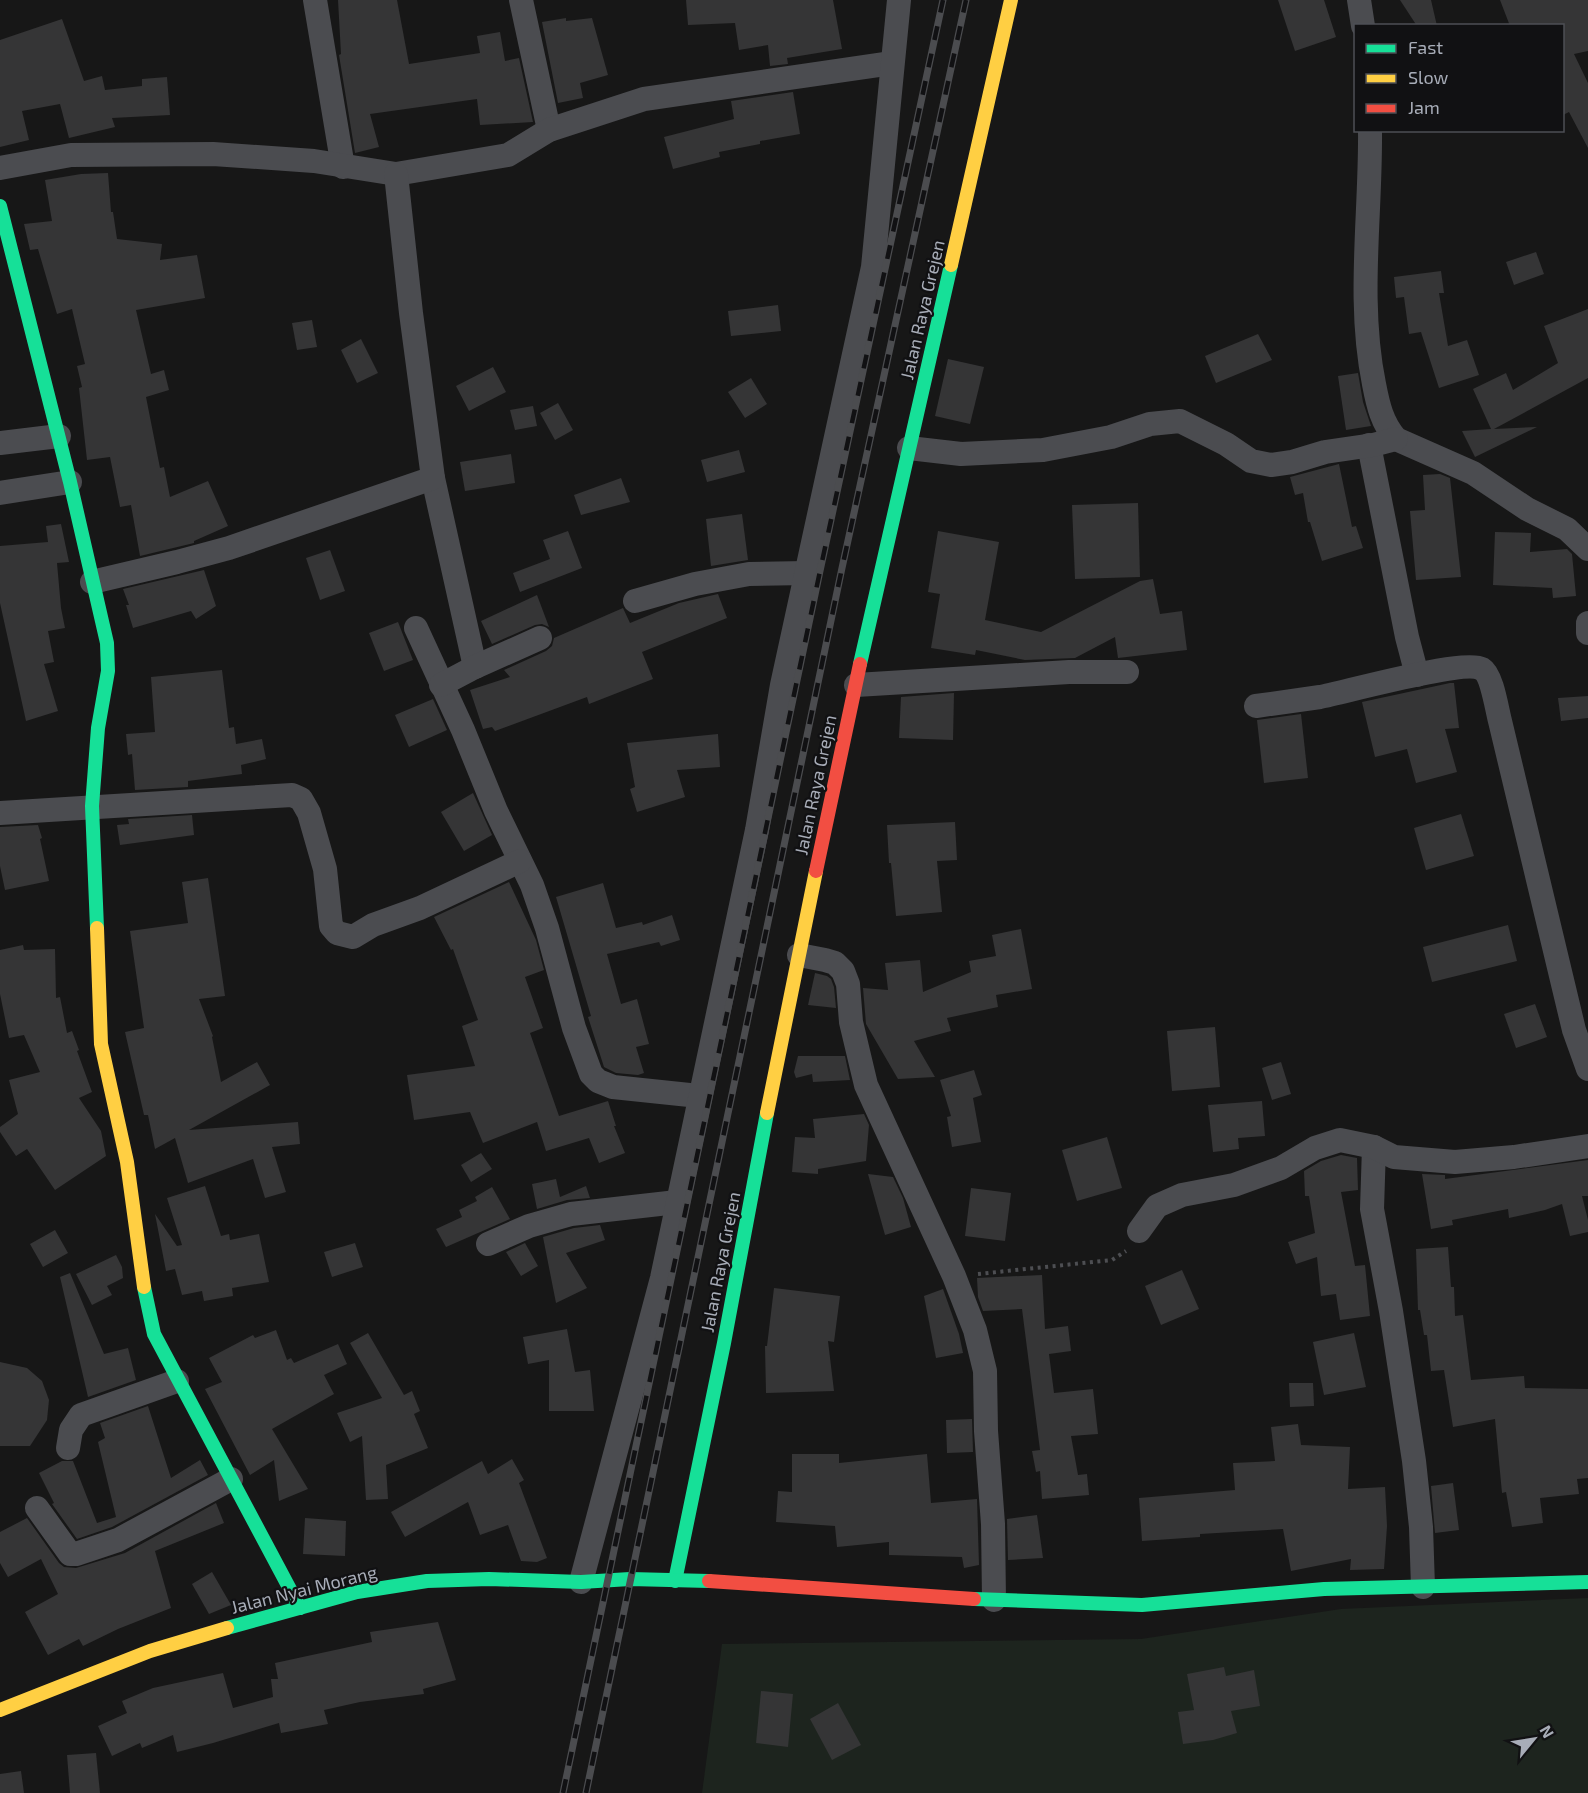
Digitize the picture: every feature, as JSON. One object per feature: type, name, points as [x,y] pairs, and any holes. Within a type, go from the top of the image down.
[{"type":"street","points":[[315,0],[343,167]]},
{"type":"street","points":[[521,0],[549,130]]},
{"type":"street","points":[[581,1582],[662,1278],[754,840],[782,685],[873,267],[899,0]]},
{"type":"street","name":"Jalan Raya Grejen","points":[[675,1581],[724,1344],[767,1113],[856,685],[1011,0]]},
{"type":"street","points":[[1359,0],[1364,24]]},
{"type":"street","points":[[0,168],[71,155],[213,154],[314,161],[396,174],[508,155],[549,130],[644,99],[892,63]]},
{"type":"street","points":[[1370,132],[1365,264],[1367,345],[1379,409],[1387,429],[1396,439],[1473,473],[1527,509],[1567,529],[1588,549]]},
{"type":"street","points":[[396,174],[411,313],[433,478],[475,667]]},
{"type":"street","points":[[0,206],[59,436],[107,643],[108,671],[98,728],[92,807],[101,1044],[127,1162],[143,1284],[154,1334],[177,1381],[300,1608]]},
{"type":"street","points":[[909,448],[961,454],[1043,450],[1111,437],[1150,424],[1180,421],[1226,444],[1251,461],[1272,465],[1292,462],[1325,452],[1396,439]]},
{"type":"street","points":[[0,443],[59,436]]},
{"type":"street","points":[[1369,445],[1407,637],[1418,675]]},
{"type":"street","points":[[92,582],[229,548],[433,478]]},
{"type":"street","points":[[0,494],[70,482]]},
{"type":"street","points":[[636,602],[695,584],[749,574],[807,573]]},
{"type":"street","points":[[1588,623],[1588,633]]},
{"type":"street","points":[[416,628],[463,730],[496,811],[532,885],[547,928],[574,1028],[591,1074],[598,1081],[613,1087],[699,1096]]},
{"type":"street","points":[[441,685],[540,638]]},
{"type":"street","points":[[1256,706],[1321,697],[1418,675],[1470,667],[1480,668],[1487,675],[1574,1030],[1588,1069]]},
{"type":"street","points":[[856,685],[1070,672],[1127,672]]},
{"type":"street","points":[[0,813],[292,795],[301,799],[309,813],[325,869],[331,926],[337,933],[353,937],[373,925],[420,908],[520,861]]},
{"type":"street","points":[[800,955],[835,963],[843,971],[848,984],[851,1022],[866,1084],[954,1276],[975,1329],[985,1371],[986,1431],[993,1524],[994,1600]]},
{"type":"street","points":[[1140,1231],[1157,1206],[1182,1195],[1243,1182],[1281,1168],[1315,1148],[1340,1140],[1374,1147],[1394,1157],[1455,1162],[1514,1157],[1588,1146]]},
{"type":"street","points":[[1374,1147],[1372,1209],[1391,1311],[1414,1461],[1421,1527],[1423,1587]]},
{"type":"street","points":[[488,1244],[529,1226],[571,1214],[677,1202]]},
{"type":"street","points":[[68,1448],[71,1430],[81,1415],[177,1381]]},
{"type":"street","points":[[37,1508],[63,1546],[70,1554],[76,1554],[118,1540],[231,1479]]},
{"type":"street","name":"Jalan Nyai Morang","points":[[0,1710],[150,1651],[357,1592],[427,1581],[489,1579],[581,1582],[630,1579],[743,1582],[902,1595],[1142,1605],[1324,1589],[1588,1582]]},
{"type":"path","points":[[954,1276],[1112,1260],[1124,1254],[1140,1231]]},
{"type":"shaded area","points":[[1588,1598],[1588,1793],[702,1793],[722,1644],[1141,1639],[1341,1609]]},
{"type":"building","points":[[338,0],[397,0],[409,64],[480,53],[477,36],[500,32],[505,61],[519,58],[533,122],[480,125],[477,99],[370,114],[379,147],[355,153],[339,55],[341,54]]},
{"type":"building","points":[[686,0],[833,0],[842,49],[787,58],[788,64],[770,66],[768,45],[739,50],[735,23],[688,25]]},
{"type":"building","points":[[1278,0],[1324,0],[1336,37],[1295,51]]},
{"type":"building","points":[[1400,0],[1431,0],[1437,24],[1416,24]]},
{"type":"building","points":[[1500,0],[1588,0],[1588,51],[1574,54],[1588,83],[1588,148],[1569,112],[1564,114],[1564,24],[1509,24]]},
{"type":"building","points":[[566,18],[566,21],[592,18],[608,75],[580,83],[583,98],[558,103],[542,22]]},
{"type":"building","points":[[62,19],[84,81],[102,76],[105,90],[142,86],[142,79],[167,77],[170,115],[112,118],[115,127],[69,138],[60,104],[22,111],[29,140],[0,147],[0,40]]},
{"type":"building","points":[[793,92],[800,134],[760,141],[760,144],[719,152],[720,157],[673,169],[664,137],[734,119],[731,101]]},
{"type":"building","points":[[108,173],[111,212],[113,212],[117,239],[162,244],[160,260],[197,255],[205,298],[136,310],[151,374],[164,370],[169,390],[146,397],[160,468],[164,467],[170,497],[208,481],[228,526],[194,543],[140,556],[131,505],[120,507],[110,457],[87,460],[79,388],[82,387],[77,366],[85,364],[72,309],[57,314],[38,249],[30,250],[24,224],[52,221],[45,180],[81,174]]},
{"type":"building","points":[[1536,252],[1544,274],[1514,285],[1506,262]]},
{"type":"building","points":[[1441,271],[1444,293],[1439,293],[1448,346],[1467,340],[1479,375],[1439,388],[1421,332],[1409,334],[1404,297],[1396,298],[1394,277]]},
{"type":"building","points":[[778,305],[781,331],[731,336],[728,311]]},
{"type":"building","points":[[1588,309],[1588,378],[1494,429],[1537,427],[1475,457],[1462,431],[1491,429],[1473,389],[1506,373],[1513,390],[1558,363],[1544,326]]},
{"type":"building","points":[[312,320],[317,347],[297,350],[292,323]]},
{"type":"building","points":[[1258,334],[1272,360],[1216,383],[1205,356]]},
{"type":"building","points":[[361,339],[378,373],[357,383],[341,350]]},
{"type":"building","points":[[948,359],[984,367],[970,424],[935,416]]},
{"type":"building","points":[[493,367],[506,392],[469,411],[456,386]]},
{"type":"building","points":[[1358,373],[1363,402],[1371,426],[1346,430],[1338,376]]},
{"type":"building","points":[[751,378],[767,404],[745,418],[728,392]]},
{"type":"building","points":[[558,403],[573,430],[555,440],[540,413]]},
{"type":"building","points":[[533,406],[537,426],[515,430],[510,410]]},
{"type":"building","points":[[739,450],[745,472],[707,482],[701,460]]},
{"type":"building","points":[[511,454],[515,483],[465,491],[460,462]]},
{"type":"building","points":[[1339,464],[1352,527],[1356,526],[1363,548],[1322,561],[1310,522],[1308,522],[1303,493],[1295,495],[1290,477]]},
{"type":"building","points":[[1440,474],[1450,478],[1461,577],[1416,580],[1410,511],[1425,510],[1423,475]]},
{"type":"building","points":[[621,478],[630,502],[581,515],[574,495]]},
{"type":"building","points":[[1138,503],[1140,577],[1075,579],[1072,505]]},
{"type":"building","points":[[742,514],[748,560],[711,566],[706,519]]},
{"type":"building","points":[[61,524],[69,562],[57,563],[65,628],[48,631],[54,662],[44,664],[58,711],[26,721],[0,603],[0,546],[48,542],[46,526]]},
{"type":"building","points":[[568,531],[582,568],[520,592],[513,573],[550,559],[543,540]]},
{"type":"building","points":[[938,531],[999,542],[985,620],[1041,632],[1140,581],[1153,579],[1160,614],[1182,611],[1187,650],[1118,658],[1115,637],[1075,658],[1025,660],[976,650],[975,655],[931,648],[940,594],[928,592]]},
{"type":"building","points":[[1495,532],[1531,533],[1530,552],[1567,549],[1572,554],[1576,596],[1553,598],[1552,588],[1493,585]]},
{"type":"building","points":[[330,550],[345,591],[320,600],[306,558]]},
{"type":"building","points":[[204,570],[216,606],[196,619],[191,611],[133,628],[126,605],[129,605],[123,589]]},
{"type":"building","points":[[718,594],[727,618],[642,652],[653,679],[589,704],[587,697],[495,731],[492,727],[483,729],[470,690],[510,677],[504,670],[546,651],[552,646],[554,638],[623,608],[630,623],[679,603]]},
{"type":"building","points":[[537,595],[549,627],[542,624],[535,625],[492,644],[481,621]]},
{"type":"building","points":[[398,622],[413,660],[384,671],[369,633]]},
{"type":"building","points":[[222,670],[229,728],[234,727],[236,744],[262,739],[266,759],[241,765],[242,774],[188,781],[188,787],[135,790],[132,754],[128,755],[126,734],[155,732],[151,677]]},
{"type":"building","points":[[1454,683],[1459,728],[1445,729],[1457,772],[1416,783],[1407,749],[1375,757],[1362,702]]},
{"type":"building","points":[[954,693],[953,740],[899,738],[901,697]]},
{"type":"building","points":[[1588,696],[1588,718],[1561,721],[1558,698]]},
{"type":"building","points":[[433,699],[447,730],[409,747],[395,715]]},
{"type":"building","points":[[1301,714],[1308,778],[1264,783],[1257,720]]},
{"type":"building","points":[[718,734],[720,767],[677,770],[685,797],[637,812],[630,789],[635,787],[627,743]]},
{"type":"building","points":[[473,793],[492,835],[464,851],[441,812]]},
{"type":"building","points":[[1461,814],[1474,856],[1426,870],[1414,828]]},
{"type":"building","points":[[192,815],[194,835],[120,845],[117,825],[129,824],[128,819]]},
{"type":"building","points":[[955,822],[957,860],[937,861],[942,912],[896,916],[887,825]]},
{"type":"building","points":[[38,825],[49,881],[5,890],[0,866],[0,827]]},
{"type":"building","points":[[208,878],[225,996],[199,999],[213,1036],[221,1082],[257,1062],[270,1085],[189,1130],[298,1122],[300,1144],[272,1147],[286,1192],[265,1198],[253,1159],[188,1183],[175,1138],[155,1149],[148,1115],[144,1115],[125,1032],[144,1028],[130,931],[188,923],[182,882]]},
{"type":"building","points":[[509,882],[536,940],[544,970],[525,977],[543,1028],[530,1033],[559,1116],[608,1101],[616,1126],[614,1126],[625,1153],[599,1163],[589,1138],[546,1151],[537,1122],[483,1143],[470,1112],[414,1120],[407,1075],[475,1066],[462,1026],[478,1020],[453,949],[451,950],[434,917]]},
{"type":"building","points":[[603,883],[616,928],[642,922],[643,925],[672,915],[680,940],[661,946],[659,942],[607,954],[621,1004],[637,999],[649,1044],[636,1047],[644,1073],[638,1075],[616,1073],[604,1067],[588,1017],[591,1016],[556,897]]},
{"type":"building","points":[[1508,925],[1517,961],[1432,982],[1423,947]]},
{"type":"building","points":[[1021,929],[1032,989],[996,995],[998,1007],[947,1018],[951,1031],[914,1041],[935,1077],[898,1079],[866,1024],[863,988],[888,990],[885,963],[920,960],[923,992],[971,972],[969,961],[996,956],[992,935]]},
{"type":"building","points":[[23,945],[24,950],[55,949],[56,998],[60,997],[67,1033],[72,1031],[92,1092],[79,1098],[101,1131],[106,1156],[55,1190],[27,1149],[16,1156],[0,1132],[0,1127],[18,1114],[9,1080],[40,1072],[24,1035],[9,1038],[0,994],[0,950]]},
{"type":"building","points":[[815,973],[831,979],[836,1008],[808,1005]]},
{"type":"building","points":[[1535,1004],[1547,1037],[1516,1048],[1504,1014]]},
{"type":"building","points":[[1215,1027],[1220,1087],[1172,1091],[1167,1031]]},
{"type":"building","points":[[798,1056],[845,1056],[850,1080],[813,1082],[812,1074],[796,1078],[794,1072]]},
{"type":"building","points":[[1281,1062],[1291,1094],[1272,1100],[1262,1068]]},
{"type":"building","points":[[974,1070],[982,1095],[973,1098],[981,1142],[952,1147],[947,1117],[951,1116],[940,1080]]},
{"type":"building","points":[[1262,1101],[1265,1136],[1238,1138],[1239,1149],[1213,1152],[1208,1105]]},
{"type":"building","points":[[864,1114],[869,1125],[866,1161],[818,1169],[818,1174],[792,1172],[795,1137],[815,1138],[813,1119]]},
{"type":"building","points":[[1107,1137],[1122,1188],[1077,1201],[1062,1150]]},
{"type":"building","points":[[481,1153],[492,1169],[471,1182],[461,1165]]},
{"type":"building","points":[[1341,1155],[1357,1158],[1358,1190],[1341,1192],[1355,1266],[1365,1265],[1370,1316],[1340,1320],[1336,1294],[1321,1296],[1317,1257],[1296,1264],[1288,1242],[1315,1233],[1309,1196],[1305,1196],[1304,1171],[1321,1161]]},
{"type":"building","points":[[1588,1160],[1588,1196],[1582,1196],[1588,1220],[1588,1232],[1570,1236],[1562,1204],[1509,1218],[1508,1209],[1452,1220],[1453,1225],[1431,1229],[1422,1174],[1445,1175],[1445,1179]]},
{"type":"building","points":[[868,1174],[893,1177],[903,1198],[911,1227],[885,1235]]},
{"type":"building","points":[[556,1179],[560,1197],[586,1186],[590,1198],[567,1200],[537,1209],[532,1184]]},
{"type":"building","points":[[205,1186],[221,1236],[229,1234],[230,1240],[259,1234],[269,1282],[232,1288],[233,1296],[204,1301],[202,1291],[182,1295],[175,1269],[166,1271],[155,1214],[177,1246],[182,1245],[167,1198]]},
{"type":"building","points":[[492,1187],[510,1219],[446,1247],[436,1229],[462,1217],[459,1210],[477,1201],[475,1197]]},
{"type":"building","points":[[971,1188],[1011,1193],[1005,1241],[965,1236]]},
{"type":"building","points":[[600,1225],[605,1240],[566,1253],[587,1288],[556,1303],[543,1237],[574,1228]]},
{"type":"building","points":[[55,1230],[68,1253],[43,1267],[30,1244]]},
{"type":"building","points":[[355,1243],[363,1267],[332,1277],[324,1252]]},
{"type":"building","points":[[525,1243],[538,1266],[521,1276],[506,1252]]},
{"type":"building","points":[[1448,1247],[1451,1287],[1454,1287],[1455,1316],[1463,1315],[1471,1380],[1524,1376],[1525,1388],[1588,1389],[1588,1478],[1577,1479],[1579,1494],[1540,1498],[1543,1523],[1512,1527],[1506,1492],[1502,1493],[1495,1419],[1453,1427],[1444,1370],[1431,1371],[1427,1335],[1424,1335],[1420,1310],[1418,1310],[1416,1249]]},
{"type":"building","points":[[116,1255],[122,1267],[123,1278],[107,1286],[112,1295],[92,1305],[76,1274]]},
{"type":"building","points":[[1182,1270],[1199,1309],[1161,1325],[1145,1286]]},
{"type":"building","points":[[70,1273],[104,1354],[128,1348],[136,1380],[88,1397],[60,1277]]},
{"type":"building","points":[[1042,1275],[1045,1329],[1068,1326],[1071,1351],[1049,1354],[1054,1393],[1093,1389],[1098,1434],[1071,1436],[1078,1475],[1087,1474],[1089,1495],[1042,1499],[1040,1471],[1036,1472],[1032,1451],[1040,1450],[1022,1309],[983,1311],[978,1297],[977,1278]]},
{"type":"building","points":[[774,1288],[840,1296],[834,1342],[828,1341],[834,1391],[766,1393],[765,1346],[767,1346]]},
{"type":"building","points":[[943,1289],[959,1334],[963,1353],[936,1358],[924,1296]]},
{"type":"building","points":[[567,1329],[575,1372],[590,1370],[594,1411],[549,1411],[549,1360],[528,1364],[523,1337]]},
{"type":"building","points":[[276,1330],[287,1360],[291,1358],[294,1363],[338,1344],[347,1364],[324,1375],[334,1394],[272,1429],[308,1489],[279,1501],[274,1460],[250,1475],[205,1389],[222,1382],[209,1358],[253,1335],[255,1338]]},
{"type":"building","points":[[368,1333],[404,1395],[412,1391],[420,1411],[414,1414],[428,1448],[386,1465],[388,1499],[366,1500],[362,1436],[350,1442],[337,1413],[382,1398],[350,1343]]},
{"type":"building","points":[[1354,1333],[1366,1387],[1324,1395],[1313,1342]]},
{"type":"building","points":[[0,1362],[27,1368],[42,1381],[49,1400],[47,1420],[30,1446],[0,1446]]},
{"type":"building","points":[[1289,1383],[1313,1383],[1314,1406],[1290,1407]]},
{"type":"building","points":[[148,1406],[171,1478],[200,1460],[208,1475],[112,1527],[77,1539],[52,1504],[54,1503],[39,1473],[62,1461],[73,1461],[97,1523],[116,1517],[98,1442],[105,1438],[100,1423]]},
{"type":"building","points":[[972,1419],[973,1452],[947,1453],[946,1420]]},
{"type":"building","points":[[1298,1424],[1301,1445],[1350,1447],[1348,1489],[1385,1487],[1387,1526],[1384,1569],[1350,1570],[1351,1559],[1291,1571],[1283,1529],[1200,1534],[1200,1537],[1142,1541],[1139,1498],[1235,1490],[1233,1463],[1275,1461],[1271,1427]]},
{"type":"building","points":[[792,1454],[839,1454],[839,1463],[927,1454],[931,1503],[977,1499],[979,1565],[964,1568],[962,1557],[889,1555],[889,1542],[837,1547],[835,1526],[776,1522],[778,1491],[792,1492]]},
{"type":"building","points":[[512,1459],[524,1480],[519,1483],[547,1558],[537,1562],[521,1561],[508,1525],[480,1535],[468,1502],[405,1537],[391,1512],[482,1461],[488,1474]]},
{"type":"building","points":[[1453,1483],[1459,1530],[1435,1533],[1431,1486]]},
{"type":"building","points":[[216,1503],[224,1523],[155,1551],[171,1608],[83,1646],[79,1639],[48,1655],[25,1612],[58,1594],[41,1559],[8,1577],[0,1563],[0,1532],[27,1518],[59,1563],[64,1567],[76,1568],[125,1553]]},
{"type":"building","points":[[1037,1515],[1043,1558],[1008,1560],[1007,1519]]},
{"type":"building","points":[[305,1518],[346,1521],[345,1556],[303,1554]]},
{"type":"building","points":[[212,1572],[231,1605],[209,1614],[192,1584]]},
{"type":"building","points":[[438,1622],[456,1680],[423,1689],[424,1694],[360,1702],[324,1710],[328,1724],[281,1733],[279,1723],[177,1752],[173,1735],[142,1748],[140,1743],[112,1756],[98,1726],[127,1713],[122,1701],[153,1688],[223,1673],[233,1708],[273,1697],[271,1679],[278,1679],[275,1663],[372,1642],[370,1632]]},
{"type":"building","points":[[1224,1667],[1226,1676],[1254,1670],[1260,1706],[1231,1711],[1237,1733],[1213,1740],[1183,1744],[1178,1712],[1194,1710],[1187,1674]]},
{"type":"building","points":[[761,1691],[793,1694],[788,1747],[756,1743]]},
{"type":"building","points":[[838,1703],[861,1745],[832,1760],[810,1719]]},
{"type":"building","points":[[96,1753],[100,1793],[70,1793],[67,1755]]},
{"type":"building","points":[[21,1771],[24,1793],[0,1793],[0,1774]]},
{"type":"railway","points":[[563,1793],[820,571],[943,0]]},
{"type":"railway","points":[[586,1793],[842,568],[966,0]]},
{"type":"traffic: fast","points":[[0,206],[70,482],[107,643],[108,671],[98,728],[92,806],[97,928]]},
{"type":"traffic: fast","points":[[860,664],[951,265]]},
{"type":"traffic: fast","points":[[675,1581],[724,1343],[767,1113]]},
{"type":"traffic: fast","points":[[144,1287],[154,1334],[300,1608]]},
{"type":"traffic: fast","points":[[227,1628],[357,1592],[427,1581],[489,1579],[581,1582],[630,1579],[709,1581]]},
{"type":"traffic: fast","points":[[974,1599],[1142,1605],[1324,1589],[1588,1582]]},
{"type":"traffic: slow","points":[[951,265],[1011,0]]},
{"type":"traffic: slow","points":[[767,1113],[816,871]]},
{"type":"traffic: slow","points":[[97,928],[101,1044],[127,1162],[144,1287]]},
{"type":"traffic: slow","points":[[0,1710],[150,1651],[227,1628]]},
{"type":"traffic: jam","points":[[816,871],[860,664]]},
{"type":"traffic: jam","points":[[709,1581],[974,1599]]}]
